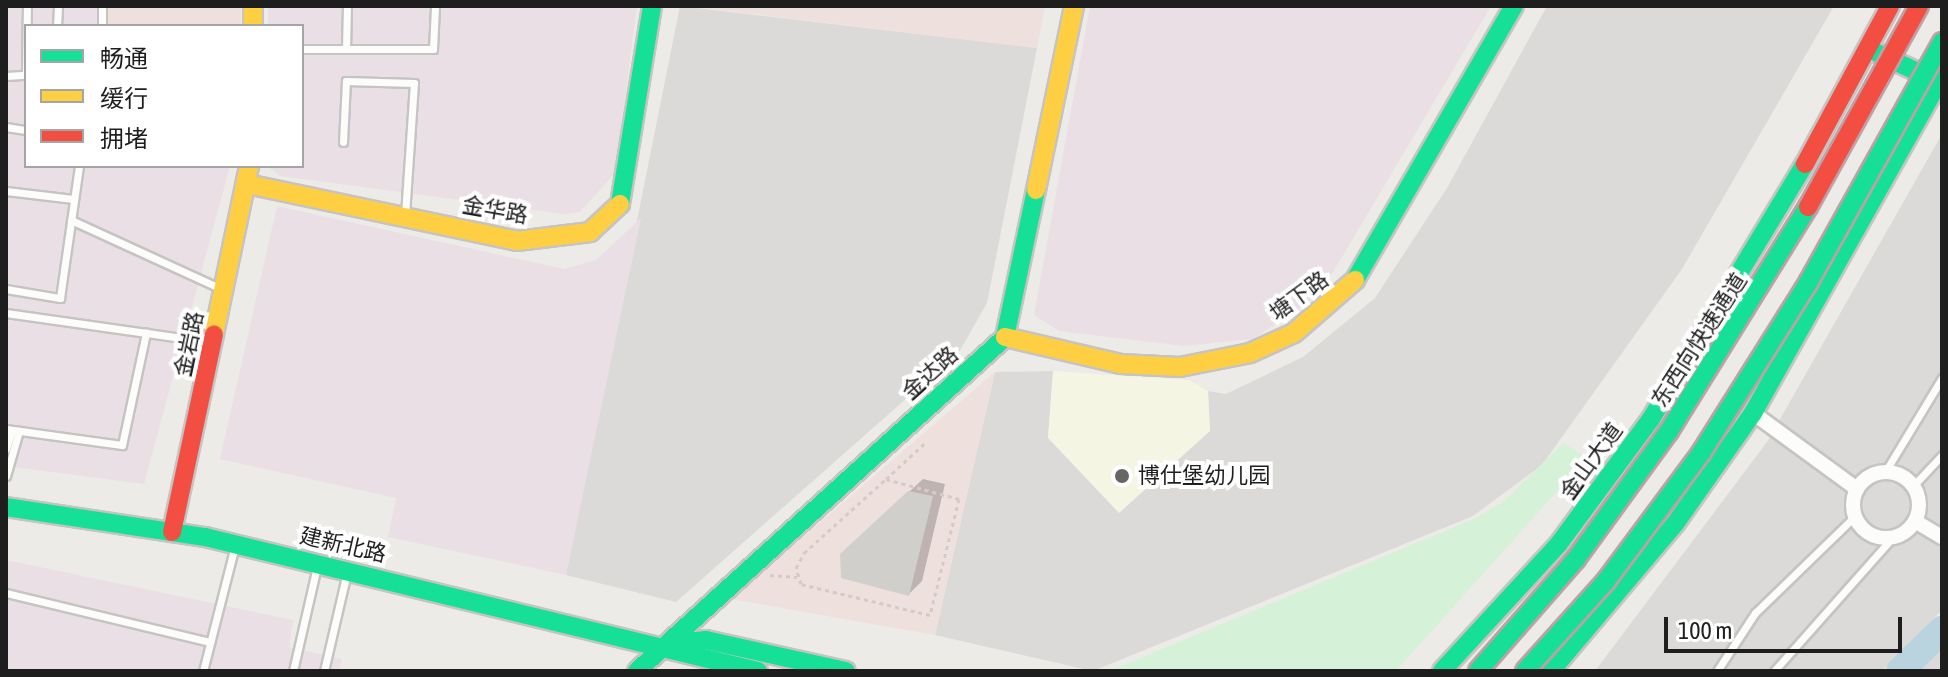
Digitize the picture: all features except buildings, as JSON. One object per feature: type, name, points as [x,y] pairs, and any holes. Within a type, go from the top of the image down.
[{"type":"main road","name":"金华路","points":[[248,175],[405,218],[517,241],[574,237],[606,223],[629,183],[652,6]]},
{"type":"main road","points":[[1005,337],[1074,6]]},
{"type":"main road","name":"塘下路","points":[[1005,337],[1121,364],[1180,367],[1239,357],[1294,333],[1359,276],[1514,6]]},
{"type":"main road","name":"金山大道","points":[[1442,671],[1558,545],[1651,419],[1755,257],[1870,49],[1890,6]]},
{"type":"main road","name":"东西向快速通道","points":[[1478,671],[1576,559],[1669,431],[1776,265],[1919,6]]},
{"type":"main road","points":[[1525,671],[1606,581],[1701,453],[1808,283],[1942,42]]},
{"type":"main road","points":[[1551,671],[1675,524],[1753,413],[1940,79],[1870,49]]},
{"type":"main road","name":"金岩路","points":[[172,532],[248,175]]},
{"type":"main road","name":"金达路","points":[[637,671],[1005,337]]},
{"type":"main road","name":"建新北路","points":[[6,507],[172,532],[235,545],[668,644],[758,671]]},
{"type":"main road","name":"建新北路","points":[[668,644],[706,640],[846,671]]},
{"type":"street","points":[[1753,413],[1857,489]]},
{"type":"street","points":[[1857,489],[1885,472],[1913,486],[1915,521]]},
{"type":"street","points":[[1857,489],[1855,516],[1870,534],[1893,537],[1915,521]]},
{"type":"street","points":[[1915,521],[1942,537]]},
{"type":"lane","points":[[346,49],[347,6]]},
{"type":"lane","points":[[304,49],[433,49],[435,6]]},
{"type":"lane","points":[[6,76],[24,75]]},
{"type":"lane","points":[[343,142],[346,81],[414,83],[405,218]]},
{"type":"lane","points":[[6,289],[60,298],[79,168]]},
{"type":"lane","points":[[6,191],[74,199]]},
{"type":"lane","points":[[71,220],[225,290]]},
{"type":"lane","points":[[6,313],[214,342]]},
{"type":"lane","points":[[12,430],[122,445],[146,333]]},
{"type":"lane","points":[[1885,472],[1942,378]]},
{"type":"lane","points":[[6,449],[12,430]]},
{"type":"lane","points":[[6,476],[12,430]]},
{"type":"lane","points":[[1913,486],[1942,455]]},
{"type":"lane","points":[[1717,671],[1755,613],[1855,516]]},
{"type":"lane","points":[[1774,671],[1893,537]]},
{"type":"lane","points":[[203,671],[235,545]]},
{"type":"lane","points":[[293,671],[318,564]]},
{"type":"lane","points":[[324,671],[347,570]]},
{"type":"lane","points":[[6,593],[210,642]]},
{"type":"path","points":[[886,479],[959,499],[936,610],[930,615],[801,584],[797,577],[804,553],[926,442]]},
{"type":"path","points":[[757,563],[774,579],[797,577]]},
{"type":"shaded area","points":[[6,6],[103,6],[102,24],[24,24],[24,168],[229,168],[144,484],[6,466]]},
{"type":"shaded area","points":[[103,6],[241,6],[241,24],[103,24]]},
{"type":"shaded area","points":[[268,6],[637,6],[615,173],[580,212],[564,214],[280,176],[270,168],[304,168],[304,24],[268,24]]},
{"type":"shaded area","points":[[680,6],[1037,48],[987,303],[959,352],[676,602],[566,575]]},
{"type":"shaded area","points":[[686,6],[1045,6],[1037,48]]},
{"type":"shaded area","points":[[1090,6],[1491,6],[1320,294],[1253,339],[1184,346],[1059,331],[1034,315]]},
{"type":"shaded area","points":[[1547,6],[1834,6],[1682,269],[1542,465],[1473,516],[1093,671],[935,635],[995,372],[1053,371],[1048,438],[1210,431],[1208,391],[1226,394],[1303,357],[1375,298],[1447,188]]},
{"type":"shaded area","points":[[1942,134],[1942,610],[1882,671],[1595,671],[1767,442]]},
{"type":"shaded area","points":[[277,206],[564,269],[596,260],[641,218],[566,575],[388,537],[396,498],[220,459]]},
{"type":"shaded area","name":"博仕堡幼儿园","points":[[1053,371],[1189,380],[1208,391],[1210,431],[1119,513],[1048,438]]},
{"type":"shaded area","points":[[995,372],[935,635],[731,599]]},
{"type":"shaded area","points":[[6,560],[293,620],[289,647],[342,659],[339,671],[6,671]]},
{"type":"shaded area","points":[[1942,649],[1942,671],[1920,671]]},
{"type":"green space","points":[[1563,443],[1587,458],[1396,671],[1109,671],[1476,518],[1504,501]]},
{"type":"waterway","points":[[1900,671],[1942,630]]},
{"type":"traffic: fast","points":[[620,204],[652,6]]},
{"type":"traffic: fast","points":[[1355,280],[1514,6]]},
{"type":"traffic: fast","points":[[1525,671],[1606,581],[1701,453],[1808,283],[1942,42]]},
{"type":"traffic: fast","points":[[1877,53],[1935,80]]},
{"type":"traffic: fast","points":[[1551,671],[1675,524],[1753,413],[1942,76]]},
{"type":"traffic: fast","points":[[1442,671],[1558,545],[1651,419],[1805,164]]},
{"type":"traffic: fast","points":[[637,671],[1005,337],[1036,190]]},
{"type":"traffic: fast","points":[[1478,671],[1576,559],[1669,431],[1808,207]]},
{"type":"traffic: fast","points":[[6,507],[205,537],[758,671]]},
{"type":"traffic: fast","points":[[668,644],[706,640],[846,671]]},
{"type":"traffic: slow","points":[[253,6],[253,24]]},
{"type":"traffic: slow","points":[[1036,190],[1074,6]]},
{"type":"traffic: slow","points":[[214,334],[249,168]]},
{"type":"traffic: slow","points":[[247,184],[517,241],[590,232],[620,204]]},
{"type":"traffic: slow","points":[[1005,337],[1121,364],[1180,367],[1250,353],[1294,333],[1355,280]]},
{"type":"traffic: jam","points":[[1805,164],[1890,6]]},
{"type":"traffic: jam","points":[[1808,207],[1919,6]]},
{"type":"traffic: jam","points":[[172,532],[214,334]]},
{"type":"place","name":"博仕堡幼儿园","points":[[1122,476]]}]
